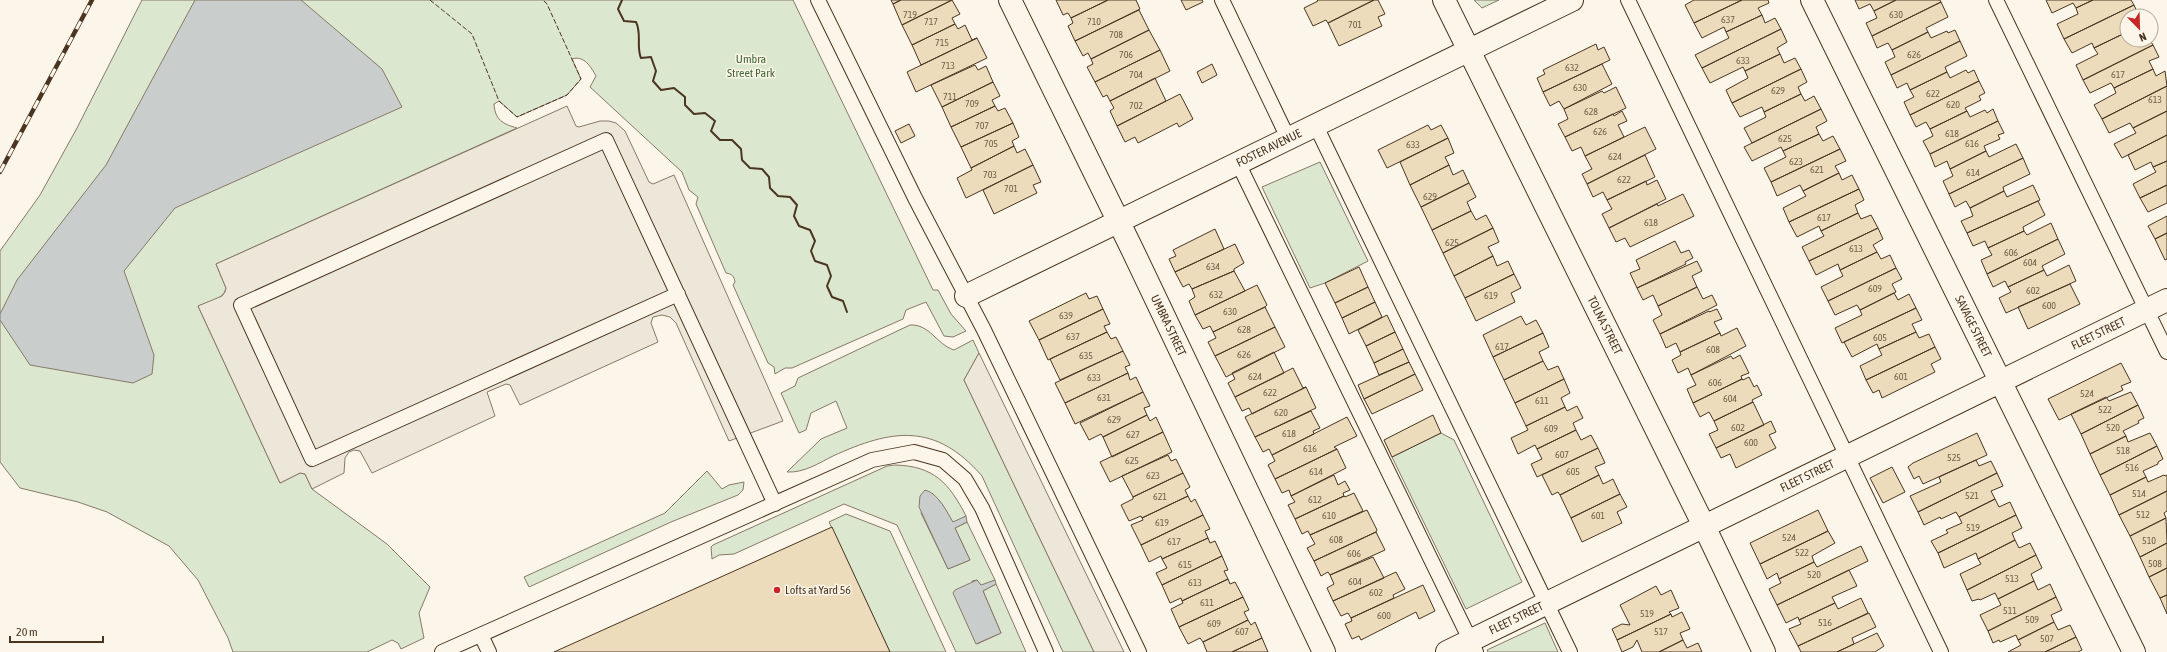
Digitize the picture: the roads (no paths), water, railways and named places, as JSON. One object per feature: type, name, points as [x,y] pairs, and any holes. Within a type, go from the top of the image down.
[{"type":"street","name":"UMBRA STREET","points":[[1010,0],[1119,222],[1324,652]]},
{"type":"street","name":"TOLNA STREET","points":[[1444,0],[1704,526],[1764,652]]},
{"type":"street","name":"FOSTER AVENUE","points":[[966,296],[1572,0]]},
{"type":"street","name":"SAVAGE STREET","points":[[1812,0],[1999,382],[2134,652]]},
{"type":"street","name":"FLEET STREET","points":[[1447,652],[1473,646],[1546,604],[2167,300]]},
{"type":"lane","points":[[818,0],[915,198],[966,296],[1139,652]]},
{"type":"lane","points":[[1222,0],[1288,138]]},
{"type":"lane","points":[[1628,0],[1941,652]]},
{"type":"lane","points":[[1996,0],[2167,352]]},
{"type":"lane","points":[[1316,126],[1570,652]]},
{"type":"lane","points":[[678,294],[312,459],[241,305],[606,140],[678,294],[775,504]]},
{"type":"lane","points":[[1238,163],[1473,646]]},
{"type":"lane","points":[[442,652],[872,460],[914,452],[943,460],[965,479],[982,508],[1046,652]]},
{"type":"lane","points":[[481,635],[489,652]]},
{"type":"railway","points":[[0,172],[92,0]]},
{"type":"place","name":"Lofts at Yard 56","points":[[777,590]]},
{"type":"park label","name":"Umbra Street Park","points":[[751,66]]}]
